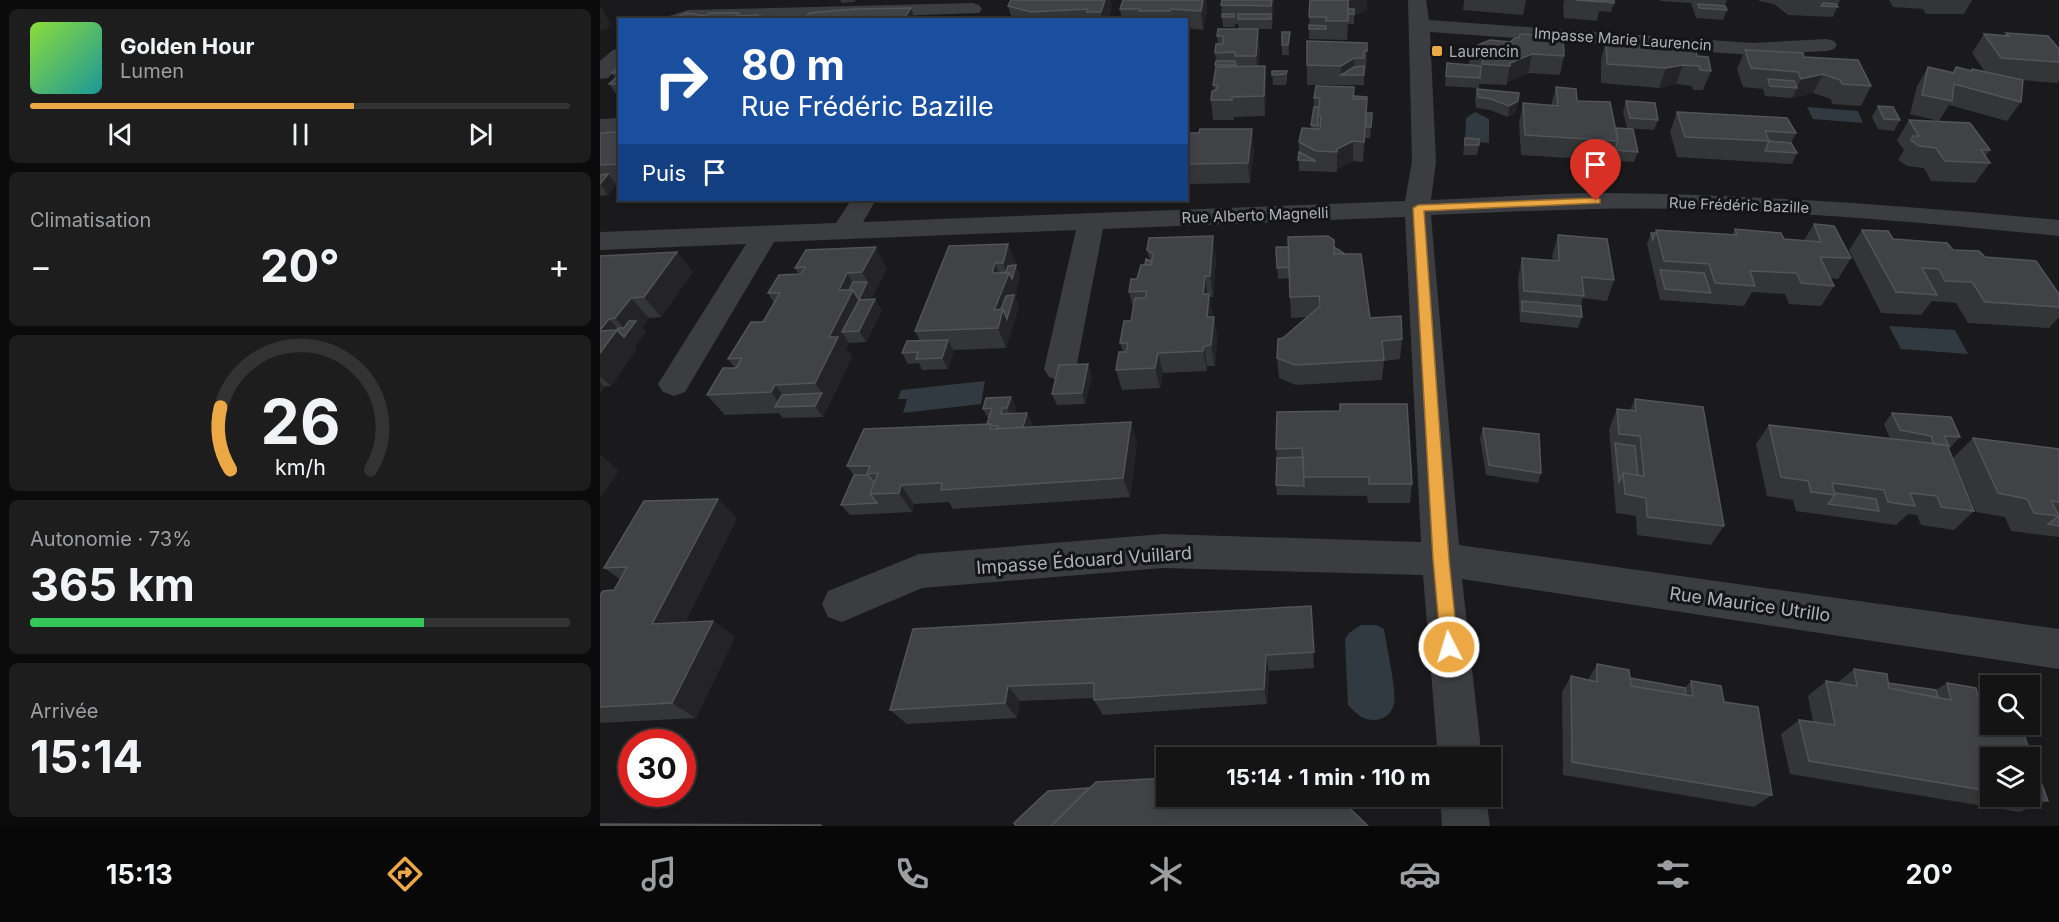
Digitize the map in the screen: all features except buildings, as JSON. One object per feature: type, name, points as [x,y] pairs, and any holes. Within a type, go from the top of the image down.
[{"type":"street","points":[[1417,0],[1420,25],[1424,161],[1418,208],[1441,559],[1459,747]]},
{"type":"street","points":[[682,18],[688,16],[972,9]]},
{"type":"street","name":"Impasse Marie Laurencin","points":[[1420,25],[1752,49],[1827,45]]},
{"type":"street","points":[[600,73],[618,56]]},
{"type":"street","points":[[600,126],[618,125]]},
{"type":"street","points":[[844,232],[862,201]]},
{"type":"street","name":"Rue Frédéric Bazille","points":[[1418,208],[1596,201],[1691,202],[1897,212],[2059,228]]},
{"type":"street","name":"Rue Alberto Magnelli","points":[[600,241],[1418,208]]},
{"type":"street","points":[[1060,369],[1091,221]]},
{"type":"street","points":[[674,384],[765,235]]},
{"type":"street","name":"Impasse Édouard Vuillard","points":[[842,604],[919,571],[1163,551],[1441,559]]},
{"type":"street","name":"Rue Maurice Utrillo","points":[[1441,559],[2059,649]]},
{"type":"street","points":[[1465,807],[1466,826]]},
{"type":"shaded area","points":[[1807,107],[1858,111],[1863,123],[1813,119]]},
{"type":"shaded area","points":[[1475,112],[1489,119],[1489,143],[1465,141],[1466,118]]},
{"type":"shaded area","points":[[1889,326],[1955,330],[1968,354],[1901,349]]},
{"type":"shaded area","points":[[985,381],[981,404],[903,413],[907,399],[898,399],[901,390]]},
{"type":"shaded area","points":[[1361,625],[1376,625],[1384,629],[1393,679],[1395,698],[1393,707],[1385,717],[1375,720],[1363,718],[1348,705],[1345,639],[1349,633]]},
{"type":"place","name":"Laurencin","points":[[1437,51]]},
{"type":"route","points":[[1449,647],[1418,208],[1596,201]]}]
